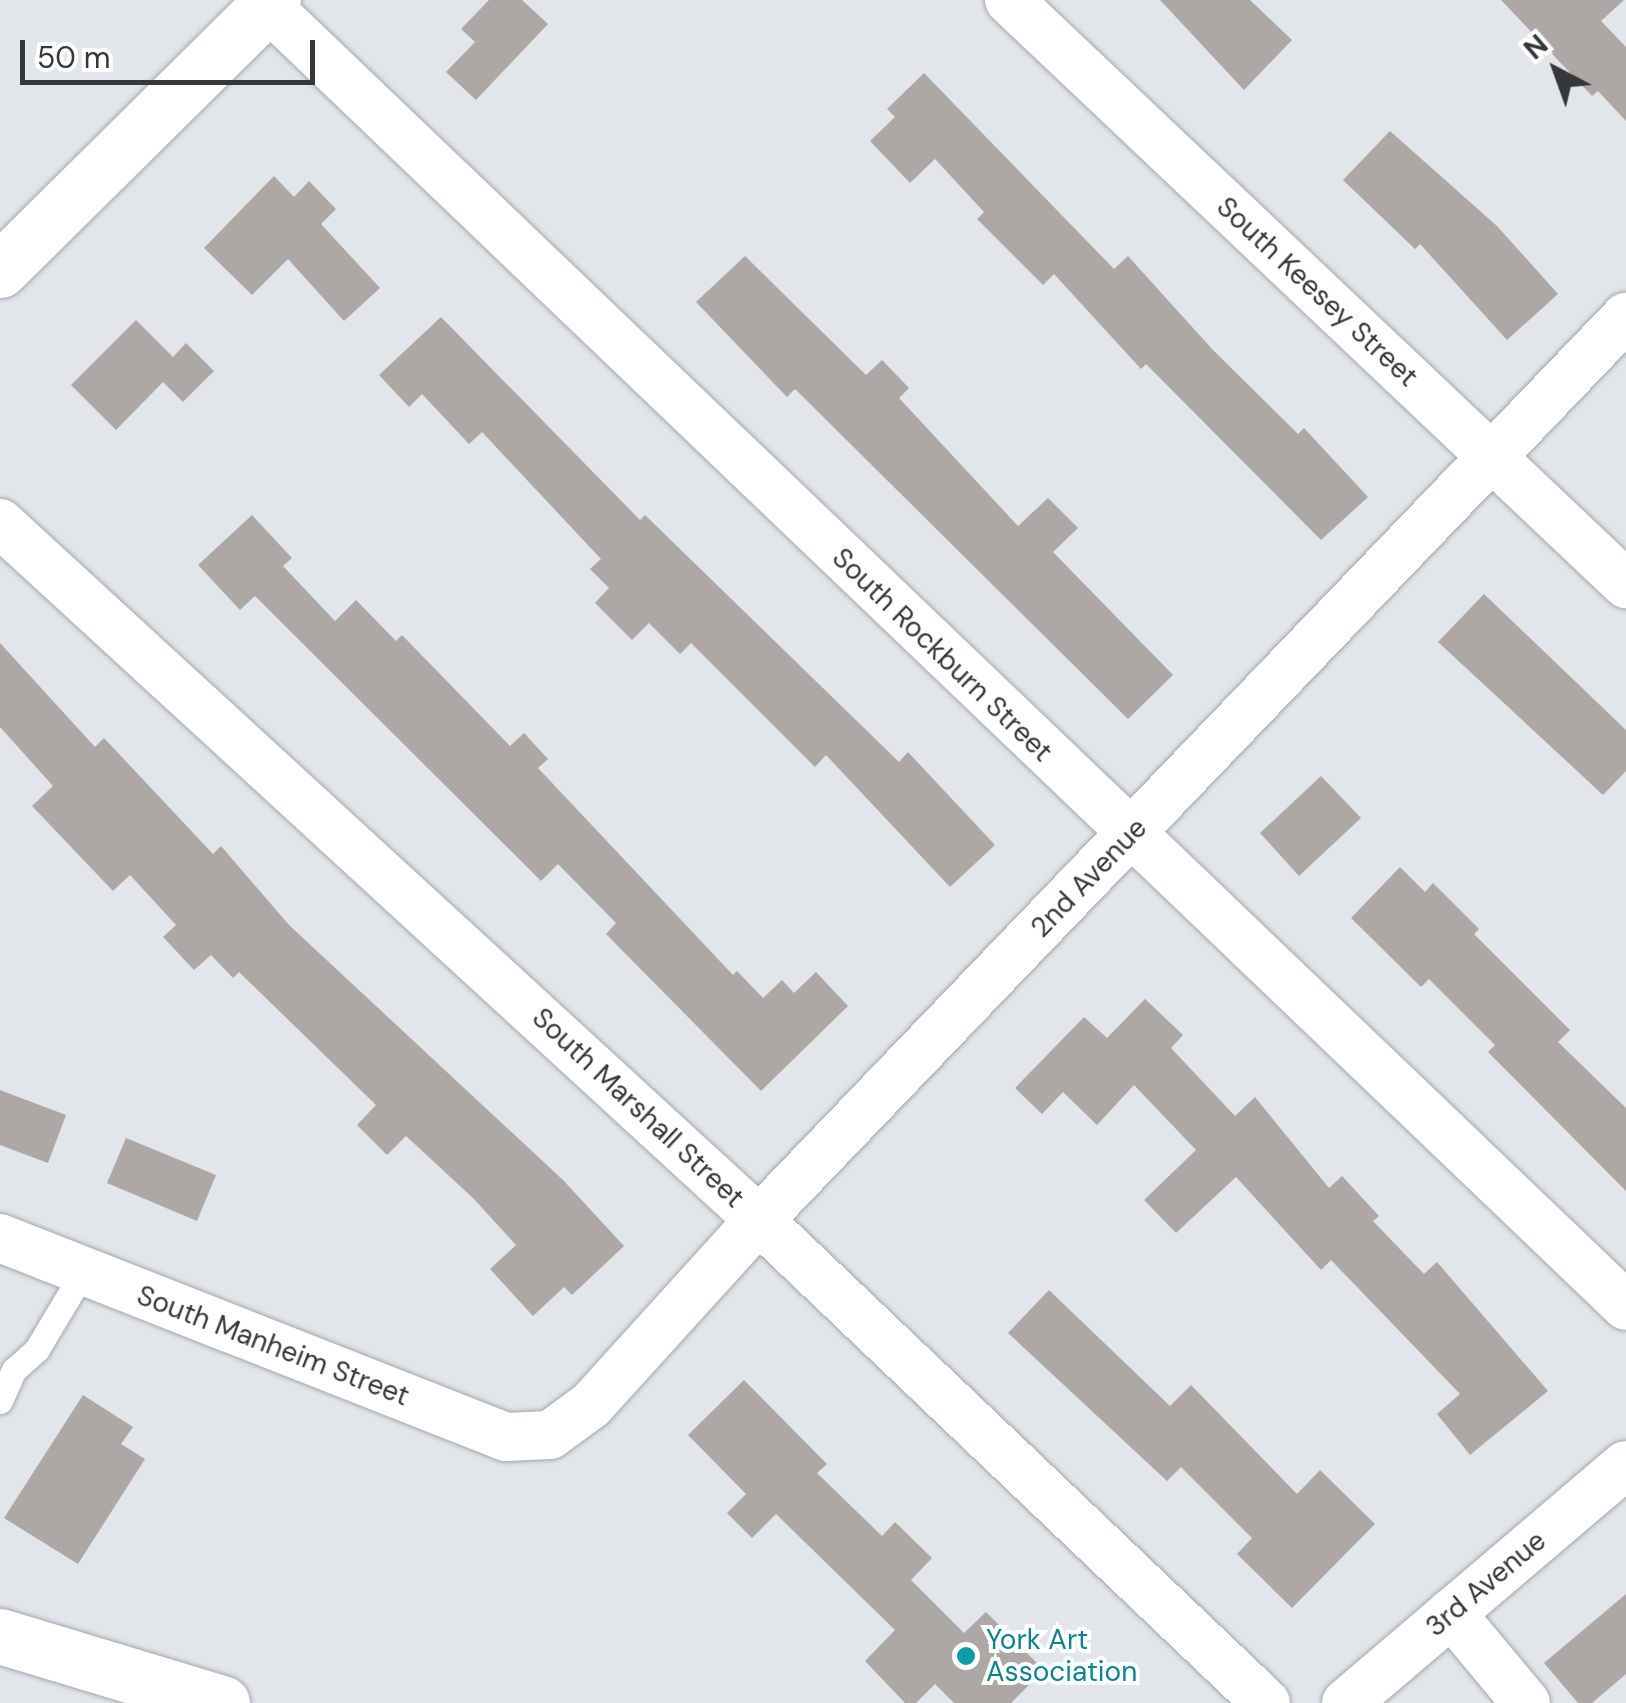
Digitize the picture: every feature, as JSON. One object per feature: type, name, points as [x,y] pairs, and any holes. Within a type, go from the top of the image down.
[{"type":"main road","points":[[0,270],[267,2]]},
{"type":"main road","points":[[0,1636],[222,1703]]},
{"type":"main road","points":[[0,1676],[152,1703]]},
{"type":"street","name":"South Keesey Street","points":[[1009,0],[1626,584]]},
{"type":"street","name":"South Rockburn Street","points":[[267,2],[1129,836],[1626,1306]]},
{"type":"street","name":"2nd Avenue","points":[[550,1435],[591,1405],[760,1220],[1626,317]]},
{"type":"street","name":"South Marshall Street","points":[[0,523],[760,1220],[1266,1703]]},
{"type":"street","name":"South Manheim Street","points":[[0,1238],[506,1436],[550,1435]]},
{"type":"street","name":"3rd Avenue","points":[[1346,1703],[1626,1465]]},
{"type":"street","points":[[1451,1613],[1526,1703]]},
{"type":"lane","points":[[0,1401],[7,1367],[37,1349],[83,1272]]},
{"type":"building","points":[[489,0],[522,0],[548,24],[476,100],[446,72],[475,42],[461,29]]},
{"type":"building","points":[[1160,0],[1250,0],[1292,40],[1244,90]]},
{"type":"building","points":[[1501,0],[1624,0],[1601,21],[1626,47],[1626,121],[1598,91],[1592,96]]},
{"type":"building","points":[[924,73],[1114,269],[1128,256],[1212,349],[1298,434],[1304,428],[1368,497],[1321,540],[1146,364],[1141,369],[1054,274],[1043,285],[977,219],[984,212],[935,159],[910,183],[870,141],[895,117],[887,109]]},
{"type":"building","points":[[1390,131],[1497,226],[1558,294],[1507,340],[1420,244],[1415,249],[1343,180]]},
{"type":"building","points":[[274,176],[294,197],[309,181],[336,209],[321,224],[380,288],[344,321],[288,259],[252,295],[204,248]]},
{"type":"building","points":[[745,256],[866,375],[882,360],[909,388],[899,398],[1018,526],[1048,498],[1078,528],[1053,552],[1173,675],[1128,719],[795,389],[787,397],[696,302]]},
{"type":"building","points":[[441,317],[640,520],[645,515],[899,762],[908,752],[995,845],[950,887],[826,755],[815,767],[691,643],[680,654],[649,623],[632,640],[595,603],[609,588],[590,569],[601,559],[482,432],[469,444],[422,394],[409,407],[379,375]]},
{"type":"building","points":[[136,320],[173,357],[186,343],[214,371],[183,402],[163,382],[116,430],[71,385]]},
{"type":"building","points":[[252,515],[292,558],[283,566],[335,621],[356,600],[396,641],[402,635],[510,746],[524,733],[548,759],[538,768],[733,975],[737,971],[763,998],[782,980],[794,993],[816,972],[848,1006],[761,1091],[606,934],[616,923],[558,864],[541,881],[255,596],[240,610],[198,565]]},
{"type":"building","points":[[1484,594],[1626,730],[1626,771],[1603,795],[1438,642]]},
{"type":"building","points":[[0,643],[95,747],[104,738],[213,854],[221,846],[289,925],[563,1180],[624,1246],[572,1295],[564,1287],[533,1316],[490,1269],[516,1245],[473,1198],[406,1136],[387,1155],[357,1125],[376,1105],[239,972],[233,978],[211,955],[194,970],[163,937],[176,925],[130,875],[113,891],[32,806],[53,786],[0,727]]},
{"type":"building","points":[[1321,776],[1361,818],[1299,876],[1260,833]]},
{"type":"building","points":[[1400,867],[1425,892],[1433,883],[1479,929],[1474,934],[1570,1030],[1558,1042],[1626,1108],[1626,1191],[1488,1052],[1495,1045],[1429,979],[1421,987],[1351,918]]},
{"type":"building","points":[[1145,999],[1183,1035],[1171,1048],[1235,1116],[1255,1097],[1329,1188],[1342,1176],[1379,1216],[1373,1221],[1424,1274],[1437,1262],[1548,1391],[1470,1455],[1437,1414],[1460,1394],[1331,1260],[1321,1270],[1236,1177],[1176,1233],[1144,1200],[1196,1150],[1134,1085],[1097,1125],[1063,1092],[1042,1114],[1015,1088],[1084,1017],[1107,1038]]},
{"type":"building","points":[[0,1090],[66,1115],[48,1163],[0,1145]]},
{"type":"building","points":[[126,1138],[216,1175],[197,1221],[107,1183]]},
{"type":"building","points":[[1049,1290],[1170,1406],[1191,1385],[1297,1494],[1320,1470],[1375,1524],[1292,1608],[1237,1554],[1252,1538],[1181,1467],[1167,1481],[1008,1333]]},
{"type":"building","points":[[744,1380],[827,1464],[817,1473],[882,1536],[895,1522],[932,1558],[911,1580],[964,1633],[986,1612],[1044,1670],[1011,1703],[954,1703],[935,1684],[916,1703],[905,1703],[865,1661],[895,1630],[776,1514],[752,1538],[727,1513],[746,1494],[688,1435]]},
{"type":"building","points":[[83,1395],[133,1427],[121,1444],[145,1459],[78,1564],[4,1518]]},
{"type":"building","points":[[1626,1594],[1626,1674],[1592,1703],[1578,1703],[1544,1663]]},
{"type":"place","name":"York Art Association","points":[[966,1656]]}]
